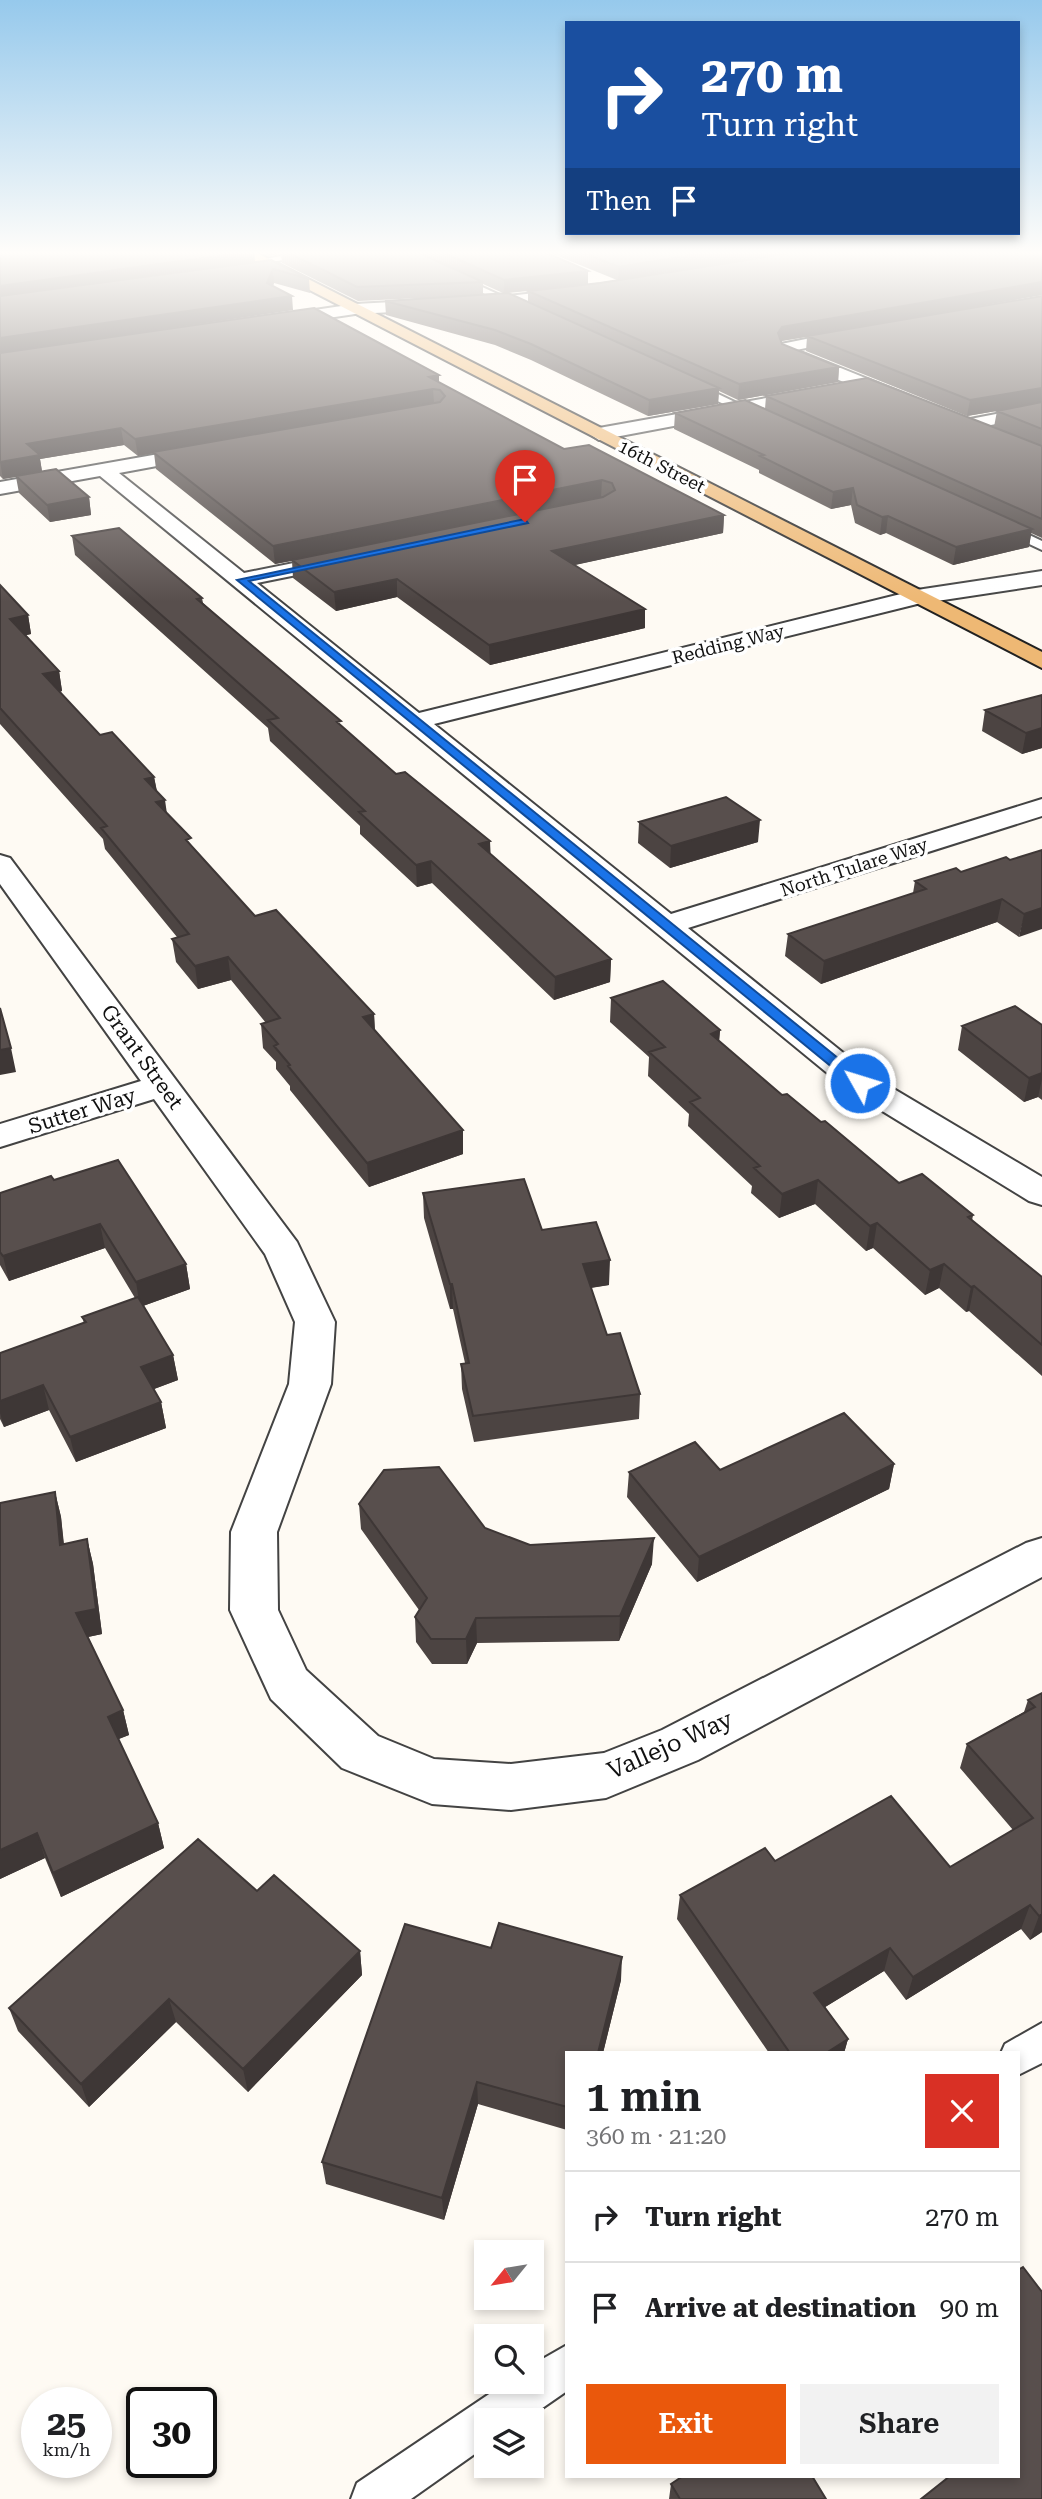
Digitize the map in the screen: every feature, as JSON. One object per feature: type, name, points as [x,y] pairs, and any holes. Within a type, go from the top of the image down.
[{"type":"main road","name":"16th Street","points":[[471,369],[1042,662]]},
{"type":"street","points":[[827,369],[916,405]]},
{"type":"street","points":[[599,434],[867,385]]},
{"type":"street","points":[[991,436],[959,423],[1042,410]]},
{"type":"street","points":[[0,488],[228,448]]},
{"type":"street","points":[[104,470],[417,721],[860,1083],[1042,1193]]},
{"type":"street","points":[[241,580],[362,555]]},
{"type":"street","name":"Redding Way","points":[[417,721],[917,597],[1042,578]]},
{"type":"street","name":"North Tulare Way","points":[[665,926],[1042,807]]},
{"type":"street","name":"Grant Street","points":[[0,864],[284,1251]]},
{"type":"street","name":"Sutter Way","points":[[0,1136],[164,1085]]},
{"type":"street","name":"Vallejo Way","points":[[284,1251],[315,1322],[310,1384],[254,1532],[254,1609],[288,1684],[360,1752],[432,1781],[512,1787],[606,1775],[680,1745],[1042,1556]]},
{"type":"lane","points":[[677,379],[770,421]]},
{"type":"lane","points":[[996,523],[1042,546]]},
{"type":"lane","points":[[1020,2056],[1042,2040]]},
{"type":"lane","points":[[506,2408],[565,2367]]},
{"type":"lane","points":[[373,2499],[474,2430]]},
{"type":"building","points":[[0,369],[427,369],[439,375],[429,377],[564,449],[589,445],[724,515],[552,551],[645,609],[489,645],[397,579],[334,592],[292,560],[603,497],[615,490],[612,483],[602,480],[273,546],[153,452],[440,402],[445,396],[440,390],[135,439],[121,428],[27,444],[40,455],[0,462]]},
{"type":"building","points":[[583,369],[676,369],[719,388],[649,400]]},
{"type":"building","points":[[704,369],[829,369],[739,384]]},
{"type":"building","points":[[890,369],[1042,369],[1042,388],[970,400]]},
{"type":"building","points":[[867,378],[1042,446],[1042,519],[766,396]]},
{"type":"building","points":[[745,400],[1032,529],[956,547],[857,505],[853,488],[833,492],[760,456],[764,455],[675,413]]},
{"type":"building","points":[[1042,402],[1042,429],[997,411]]},
{"type":"building","points":[[56,469],[89,497],[47,505],[16,476]]},
{"type":"building","points":[[119,528],[202,598],[197,599],[341,721],[337,722],[396,774],[405,772],[490,841],[479,844],[611,959],[555,977],[431,861],[416,865],[359,812],[365,811],[268,720],[278,718],[72,536]]},
{"type":"building","points":[[0,585],[28,615],[10,619],[59,671],[43,674],[100,735],[112,732],[154,777],[145,779],[165,800],[156,802],[191,838],[186,840],[255,916],[276,910],[374,1014],[363,1017],[463,1130],[367,1163],[274,1046],[278,1044],[261,1024],[280,1018],[228,957],[195,966],[172,939],[189,934],[101,828],[107,826],[0,708]]},
{"type":"building","points":[[1042,695],[1042,728],[1026,733],[985,710]]},
{"type":"building","points":[[726,797],[760,820],[671,846],[639,822]]},
{"type":"building","points":[[1042,850],[1042,908],[1024,914],[1002,899],[824,961],[788,934],[926,889],[915,881],[956,868],[961,872],[1006,857],[1010,860]]},
{"type":"building","points":[[663,981],[720,1030],[711,1034],[782,1095],[787,1094],[821,1122],[825,1121],[899,1183],[922,1174],[973,1215],[968,1217],[1042,1277],[1042,1345],[974,1286],[971,1287],[944,1264],[930,1270],[877,1223],[870,1226],[818,1180],[782,1194],[754,1168],[760,1166],[690,1102],[700,1098],[649,1052],[665,1047],[611,998]]},
{"type":"building","points":[[1015,1006],[1042,1025],[1042,1073],[1029,1078],[962,1026]]},
{"type":"building","points":[[0,1008],[11,1048],[0,1050]]},
{"type":"building","points":[[118,1160],[186,1264],[136,1282],[100,1224],[3,1256],[0,1252],[0,1193],[51,1176],[54,1180]]},
{"type":"building","points":[[524,1179],[542,1230],[596,1222],[610,1260],[583,1264],[607,1335],[620,1333],[640,1394],[473,1416],[461,1364],[469,1363],[452,1284],[423,1193]]},
{"type":"building","points":[[138,1297],[173,1355],[141,1367],[161,1402],[70,1437],[43,1385],[0,1401],[0,1353],[86,1322],[82,1317]]},
{"type":"building","points":[[844,1413],[894,1464],[699,1557],[629,1472],[695,1442],[720,1470]]},
{"type":"building","points":[[439,1467],[485,1528],[530,1545],[654,1538],[620,1616],[476,1618],[466,1639],[431,1639],[415,1617],[427,1598],[359,1504],[384,1470]]},
{"type":"building","points":[[55,1492],[60,1545],[87,1539],[96,1609],[76,1613],[123,1710],[108,1717],[158,1823],[53,1873],[37,1833],[0,1850],[0,1503]]},
{"type":"building","points":[[1042,1693],[1042,1914],[1039,1916],[1030,1905],[913,1977],[890,1948],[814,1993],[848,2039],[829,2051],[789,2051],[680,1895],[765,1848],[775,1861],[891,1796],[950,1867],[1033,1818],[967,1744],[1035,1707],[1028,1700]]},
{"type":"building","points":[[198,1839],[257,1891],[274,1875],[360,1951],[243,2069],[169,1999],[81,2084],[9,2008]]},
{"type":"building","points":[[499,1923],[622,1957],[598,2051],[565,2051],[565,2106],[477,2082],[442,2198],[322,2162],[405,1924],[491,1948]]},
{"type":"building","points":[[1023,2267],[1042,2292],[1042,2499],[921,2499],[947,2478],[1020,2478],[1020,2269]]},
{"type":"building","points":[[680,2478],[813,2478],[826,2499],[680,2499],[671,2484]]},
{"type":"route","points":[[525,522],[241,580],[860,1083]]}]
